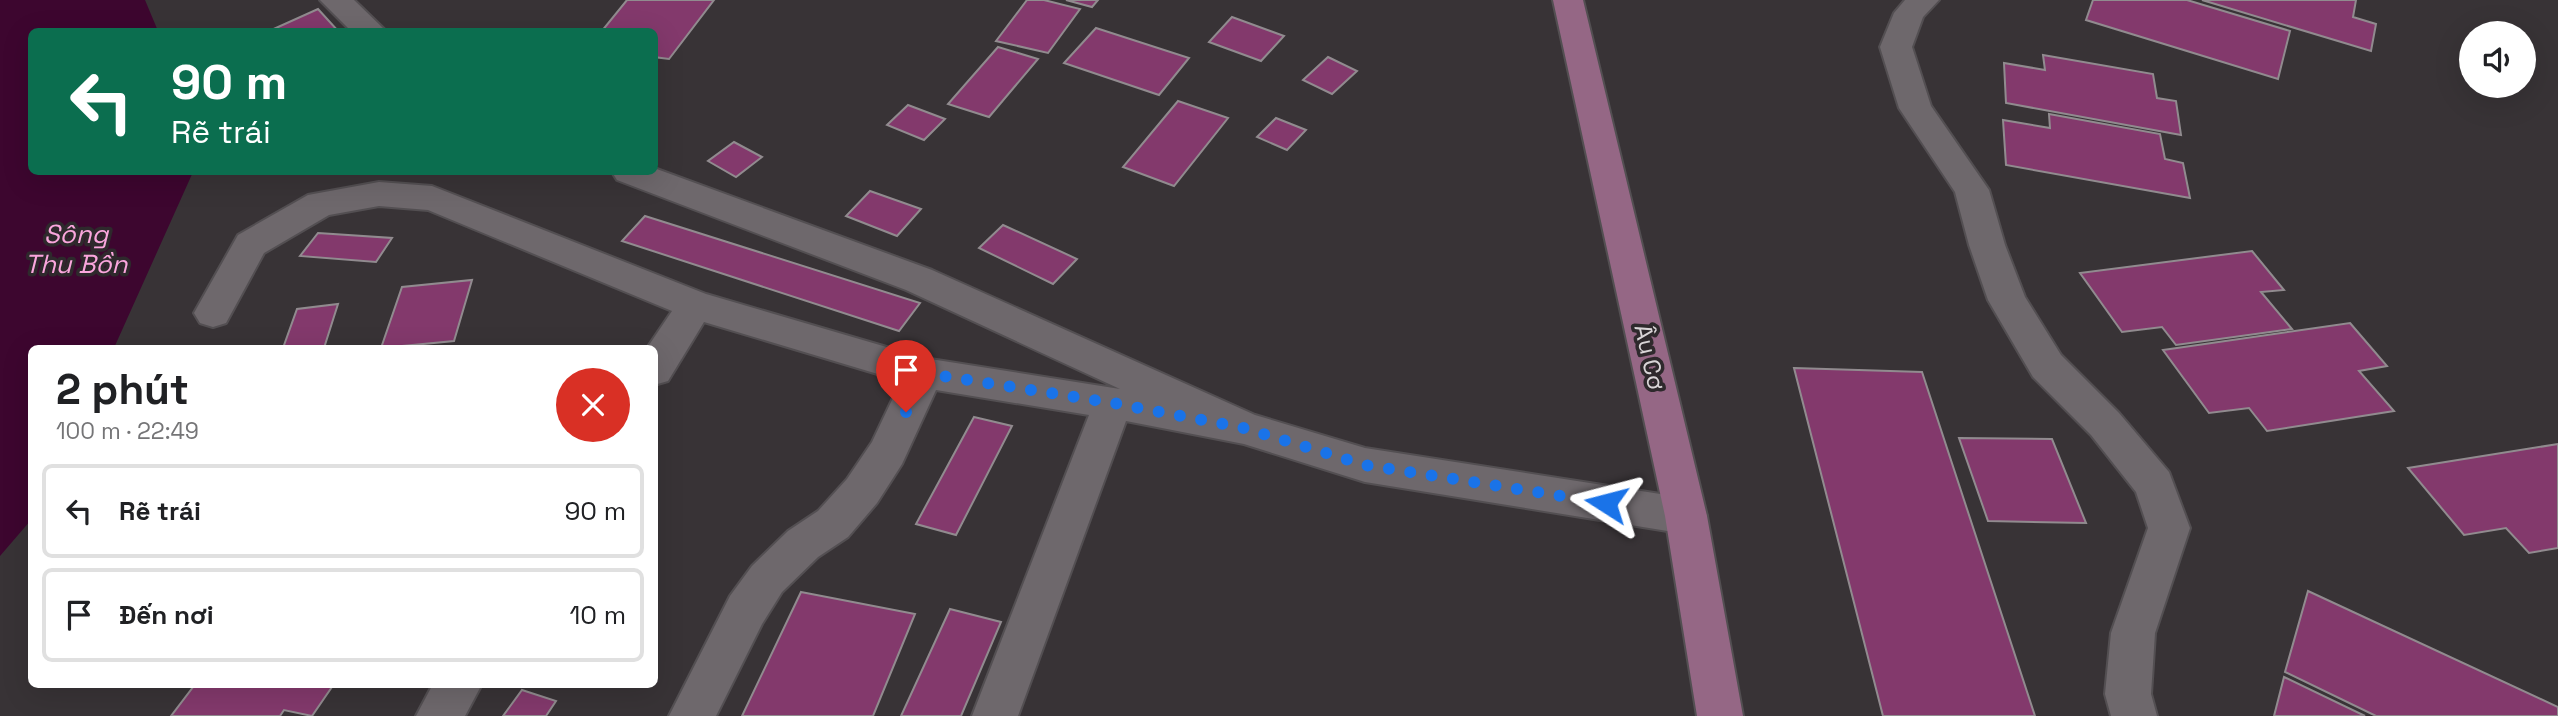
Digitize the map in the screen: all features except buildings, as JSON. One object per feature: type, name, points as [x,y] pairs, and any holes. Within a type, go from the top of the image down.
[{"type":"main road","name":"Âu Cơ","points":[[1568,0],[1686,516],[1720,716]]},
{"type":"lane","points":[[335,0],[367,28]]},
{"type":"lane","points":[[1924,0],[1909,13],[1896,47],[1914,108],[1972,190],[1987,245],[2007,299],[2047,366],[2105,424],[2154,484],[2169,528],[2133,633],[2128,694],[2134,716]]},
{"type":"lane","points":[[637,175],[919,280],[1244,428]]},
{"type":"lane","points":[[213,313],[251,244],[320,204],[379,194],[432,198],[695,305],[924,373],[1113,403],[1244,428],[1365,465],[1686,516]]},
{"type":"lane","points":[[658,364],[695,305]]},
{"type":"lane","points":[[692,716],[746,610],[767,579],[803,544],[834,524],[862,491],[888,452],[924,373]]},
{"type":"lane","points":[[995,716],[1113,403]]},
{"type":"lane","points":[[439,716],[456,688]]},
{"type":"water","name":"Sông Thu Bồn","points":[[0,0],[145,0],[157,28],[28,28],[28,175],[192,175],[115,345],[28,345],[28,523],[0,556]]},
{"type":"route","points":[[906,412],[924,373],[1113,403],[1244,428],[1365,465],[1606,503]]}]
